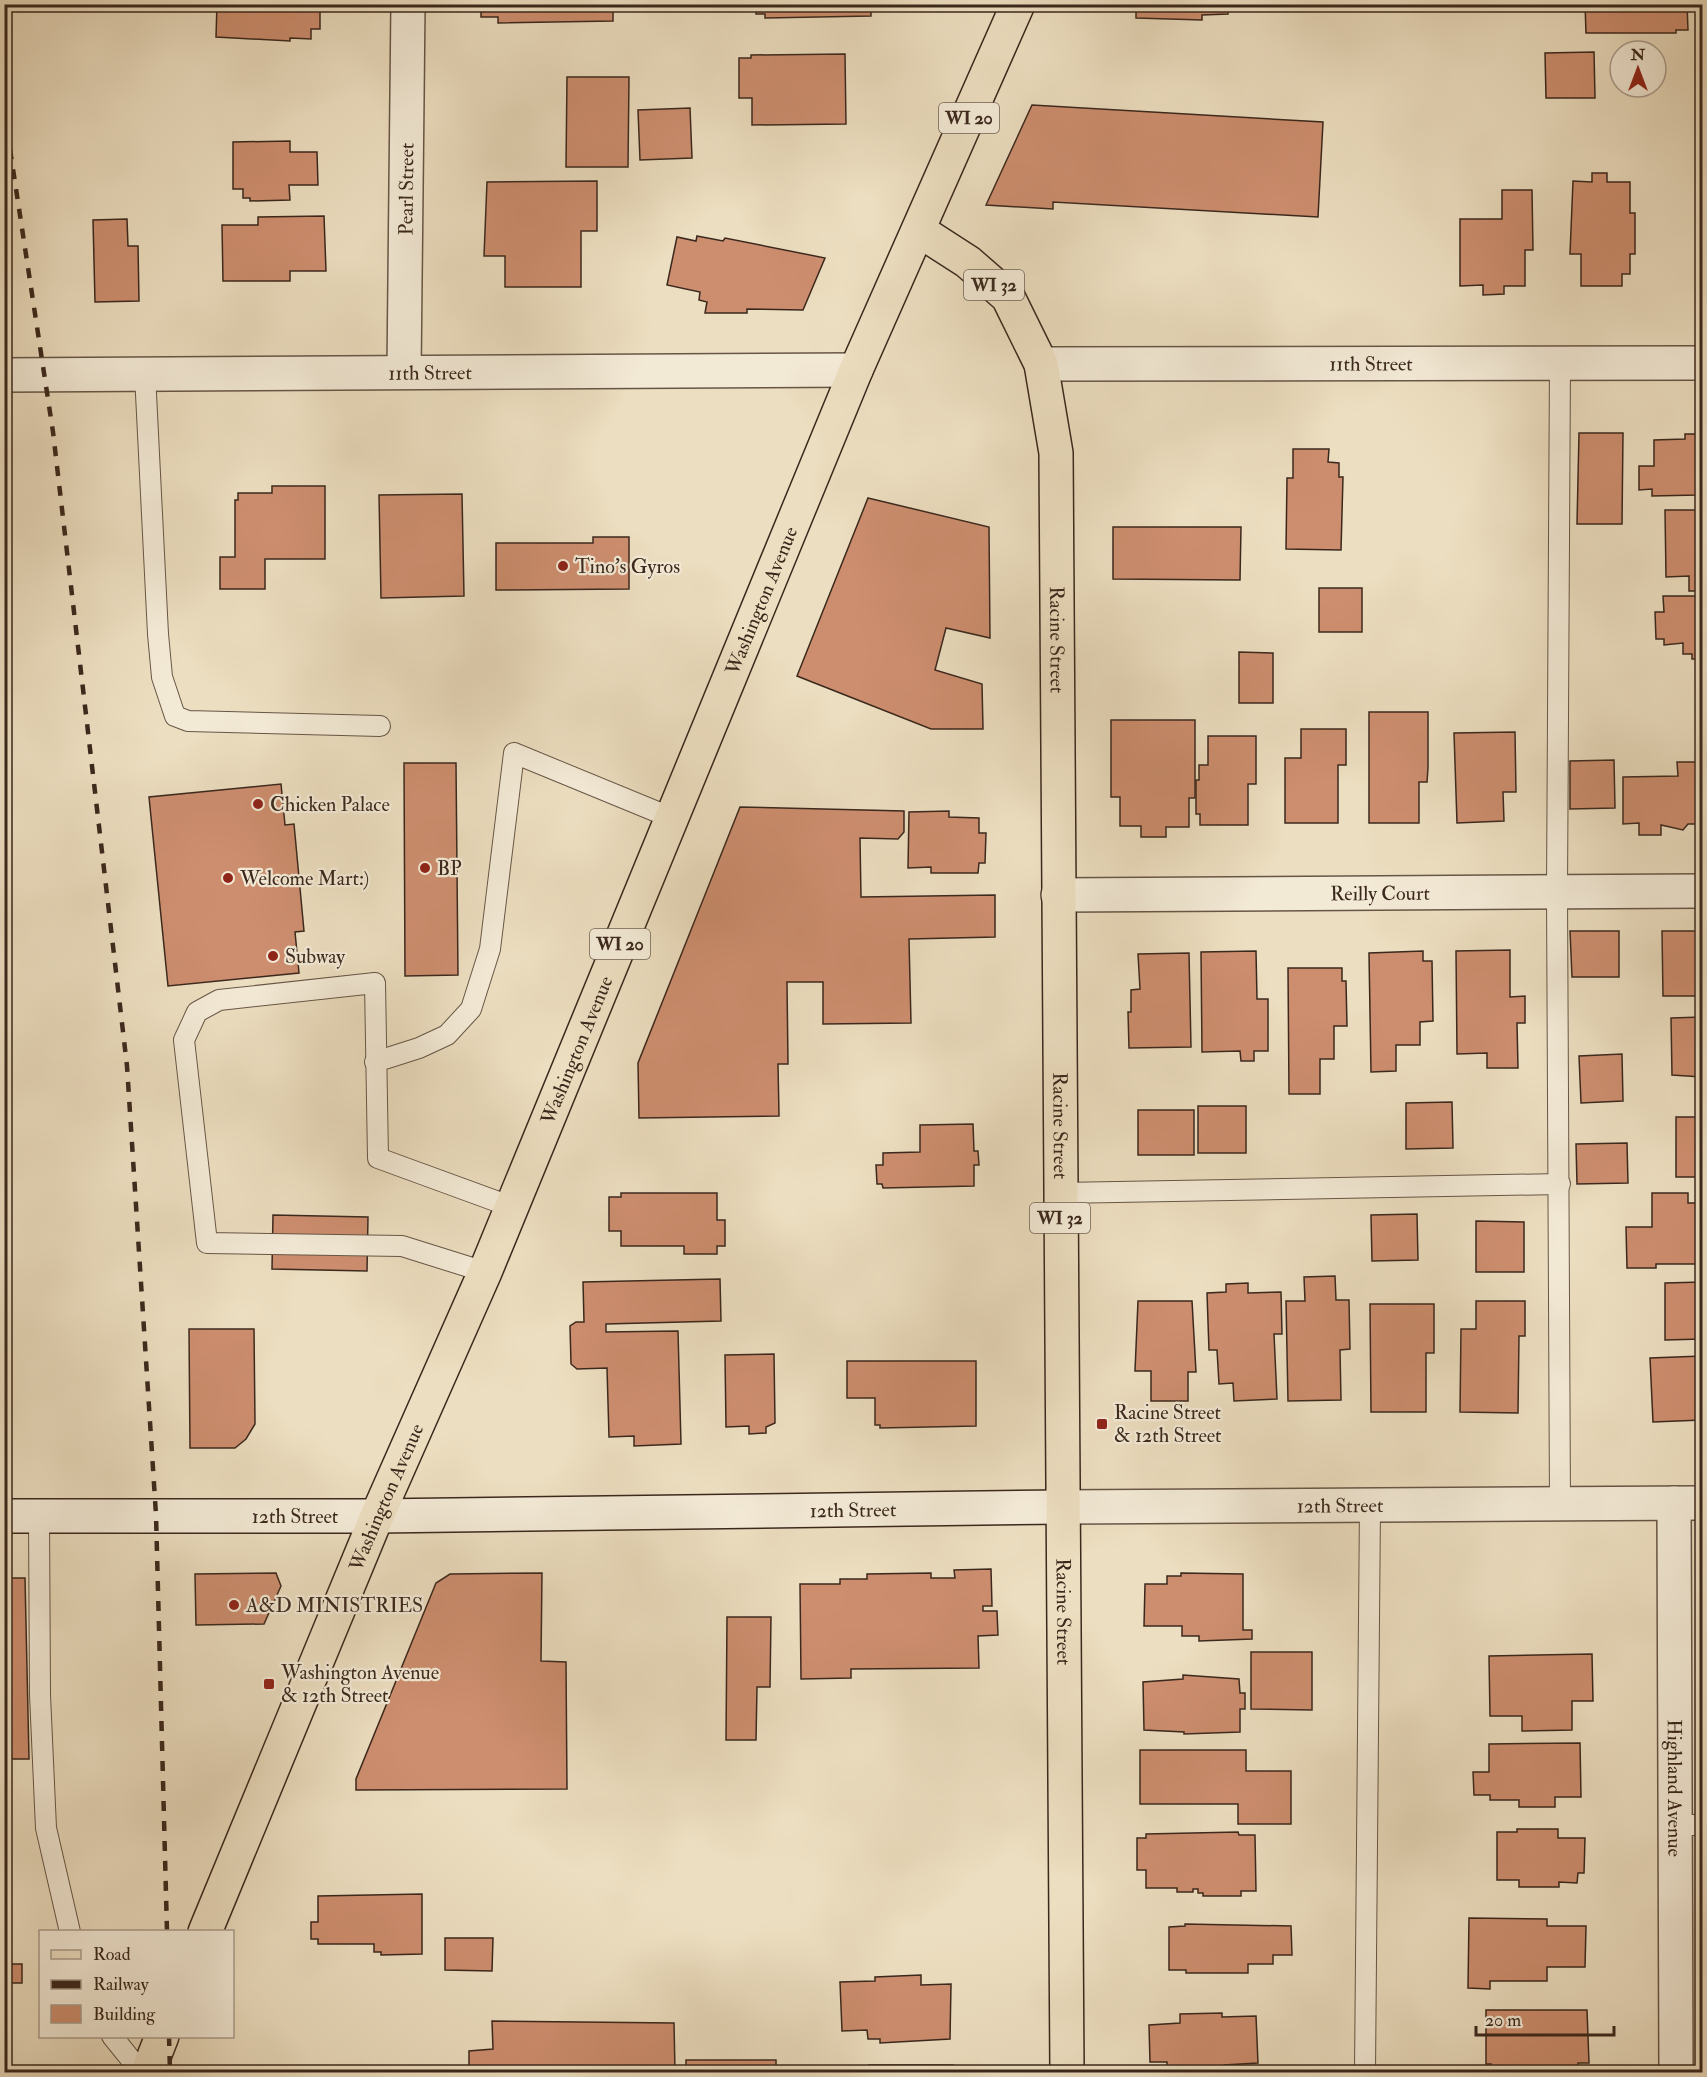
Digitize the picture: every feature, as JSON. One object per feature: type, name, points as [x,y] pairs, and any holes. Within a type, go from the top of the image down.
[{"type":"main road","name":"Washington Avenue","points":[[207,1930],[377,1516],[513,1207],[856,370],[920,231],[1018,4]]},
{"type":"main road","name":"Racine Street","points":[[920,231],[968,262],[1008,297],[1041,364],[1056,453],[1066,2073]]},
{"type":"main road","points":[[148,2073],[162,2038]]},
{"type":"street","name":"Pearl Street","points":[[404,372],[408,4]]},
{"type":"street","name":"11th Street","points":[[1041,364],[1702,363]]},
{"type":"street","name":"11th Street","points":[[4,375],[856,370]]},
{"type":"street","name":"Reilly Court","points":[[1058,895],[1702,891]]},
{"type":"street","name":"12th Street","points":[[4,1516],[377,1516],[1062,1507],[1688,1503]]},
{"type":"street","name":"Highland Avenue","points":[[1676,2073],[1688,1825],[1688,1503]]},
{"type":"lane","points":[[1560,363],[1557,892],[1560,1504]]},
{"type":"lane","points":[[145,374],[159,645],[162,677],[175,716],[188,721],[204,722],[380,726]]},
{"type":"lane","points":[[375,1062],[419,1048],[447,1035],[471,1009],[490,949],[514,753],[672,818]]},
{"type":"lane","points":[[485,1272],[402,1246],[207,1243],[184,1040],[197,1012],[219,1000],[375,983],[378,1158],[513,1207]]},
{"type":"lane","points":[[1060,1193],[1560,1184]]},
{"type":"lane","points":[[1365,2073],[1370,1505]]},
{"type":"lane","points":[[39,1516],[40,1695],[46,1828],[70,1930]]},
{"type":"lane","points":[[113,2038],[141,2073]]},
{"type":"building","points":[[217,4],[320,4],[320,29],[311,29],[311,39],[290,38],[290,41],[216,37]]},
{"type":"building","points":[[481,4],[638,4],[638,10],[613,10],[613,21],[498,23],[498,17],[481,17]]},
{"type":"building","points":[[748,4],[871,4],[871,16],[765,18],[765,14],[756,14],[756,10],[748,10]]},
{"type":"building","points":[[1136,4],[1228,4],[1228,14],[1202,15],[1202,20],[1136,18]]},
{"type":"building","points":[[1585,4],[1687,4],[1688,30],[1676,30],[1676,33],[1586,33]]},
{"type":"building","points":[[1594,52],[1595,98],[1546,98],[1545,53]]},
{"type":"building","points":[[845,54],[846,124],[752,125],[752,98],[739,98],[739,58],[751,58],[751,55]]},
{"type":"building","points":[[567,77],[629,77],[628,167],[566,167]]},
{"type":"building","points":[[1032,105],[1323,122],[1318,217],[1053,202],[1053,209],[986,205]]},
{"type":"building","points":[[690,108],[692,158],[640,160],[638,110]]},
{"type":"building","points":[[290,141],[290,152],[317,152],[318,185],[289,185],[290,200],[250,201],[250,198],[243,198],[243,189],[233,189],[233,142]]},
{"type":"building","points":[[1592,173],[1607,173],[1607,182],[1630,182],[1630,213],[1635,213],[1635,254],[1630,254],[1630,274],[1622,274],[1622,286],[1581,286],[1581,254],[1570,254],[1573,181],[1592,182]]},
{"type":"building","points":[[597,181],[597,231],[581,231],[581,287],[505,287],[505,256],[484,256],[487,182]]},
{"type":"building","points":[[1502,190],[1532,190],[1533,250],[1525,250],[1525,286],[1504,286],[1504,294],[1483,295],[1483,285],[1460,286],[1460,219],[1502,219]]},
{"type":"building","points":[[324,216],[326,271],[290,271],[290,281],[223,281],[222,225],[258,225],[258,217]]},
{"type":"building","points":[[127,219],[128,246],[138,246],[139,301],[95,302],[93,220]]},
{"type":"building","points":[[697,236],[723,241],[725,238],[825,258],[803,310],[747,309],[747,313],[705,313],[707,302],[699,300],[700,292],[667,285],[677,237],[696,241]]},
{"type":"building","points":[[1579,433],[1623,433],[1622,524],[1577,524]]},
{"type":"building","points":[[1685,434],[1702,434],[1702,486],[1698,486],[1698,495],[1652,496],[1652,489],[1639,490],[1639,466],[1654,466],[1654,440],[1685,439]]},
{"type":"building","points":[[1293,449],[1329,449],[1328,462],[1339,463],[1339,477],[1343,477],[1341,550],[1286,549],[1287,478],[1293,478]]},
{"type":"building","points":[[272,486],[325,486],[325,559],[265,559],[265,589],[220,589],[220,557],[235,557],[235,500],[238,500],[238,493],[272,493]]},
{"type":"building","points":[[462,494],[464,596],[381,598],[379,495]]},
{"type":"building","points":[[868,498],[989,527],[990,638],[946,628],[935,670],[982,684],[983,729],[931,729],[797,676]]},
{"type":"building","points":[[1665,510],[1702,510],[1702,591],[1689,591],[1689,576],[1666,577]]},
{"type":"building","points":[[1113,527],[1241,527],[1240,580],[1113,579]]},
{"type":"building","name":"Tino's Gyros","points":[[593,537],[629,537],[629,589],[496,590],[496,543],[593,543]]},
{"type":"building","points":[[1319,588],[1362,588],[1362,632],[1319,632]]},
{"type":"building","points":[[1663,596],[1702,596],[1702,659],[1692,659],[1692,654],[1683,654],[1683,643],[1664,645],[1664,639],[1656,639],[1655,612],[1664,612]]},
{"type":"building","points":[[1239,652],[1273,653],[1273,703],[1239,703]]},
{"type":"building","points":[[1369,712],[1428,712],[1427,782],[1419,782],[1419,823],[1369,823]]},
{"type":"building","points":[[1111,720],[1195,720],[1195,798],[1189,798],[1189,827],[1166,827],[1166,837],[1141,837],[1141,826],[1120,826],[1120,797],[1111,797]]},
{"type":"building","points":[[1301,729],[1346,729],[1346,765],[1338,765],[1338,823],[1285,823],[1285,758],[1301,758]]},
{"type":"building","points":[[1515,732],[1516,792],[1503,792],[1504,821],[1457,823],[1454,733]]},
{"type":"building","points":[[1208,736],[1256,736],[1256,784],[1248,784],[1248,825],[1200,825],[1200,814],[1196,814],[1196,780],[1199,780],[1199,765],[1208,765]]},
{"type":"building","points":[[1614,760],[1615,808],[1570,809],[1570,761]]},
{"type":"building","points":[[1677,762],[1702,762],[1702,816],[1698,816],[1698,824],[1688,824],[1683,830],[1661,825],[1661,835],[1639,835],[1639,823],[1623,824],[1623,777],[1678,776]]},
{"type":"building","points":[[404,763],[456,763],[458,975],[405,976]]},
{"type":"building","name":"Welcome Mart:)","points":[[281,784],[285,825],[294,824],[304,931],[295,932],[299,973],[168,986],[149,797]]},
{"type":"building","points":[[740,807],[904,811],[904,832],[898,839],[860,838],[861,897],[995,895],[995,937],[909,939],[911,1023],[823,1024],[823,982],[787,982],[788,1064],[778,1064],[779,1116],[639,1118],[638,1063]]},
{"type":"building","points":[[949,811],[949,817],[979,818],[979,833],[986,833],[985,863],[979,863],[978,873],[931,873],[931,867],[908,868],[909,812]]},
{"type":"building","points":[[1570,931],[1619,931],[1619,977],[1572,977]]},
{"type":"building","points":[[1662,931],[1702,931],[1702,996],[1663,996]]},
{"type":"building","points":[[1510,950],[1510,997],[1525,996],[1525,1023],[1517,1023],[1518,1068],[1487,1068],[1487,1053],[1457,1054],[1456,951]]},
{"type":"building","points":[[1256,951],[1257,999],[1268,999],[1268,1051],[1254,1051],[1254,1061],[1241,1061],[1240,1051],[1202,1052],[1201,952]]},
{"type":"building","points":[[1423,951],[1423,961],[1432,961],[1433,1021],[1420,1022],[1420,1045],[1396,1045],[1396,1071],[1371,1072],[1369,953]]},
{"type":"building","points":[[1189,953],[1191,1047],[1129,1048],[1128,1012],[1131,1012],[1131,990],[1140,989],[1138,954]]},
{"type":"building","points":[[1288,968],[1342,968],[1342,981],[1346,981],[1347,1026],[1334,1026],[1334,1059],[1320,1059],[1320,1094],[1289,1094]]},
{"type":"building","points":[[1702,1017],[1702,1077],[1672,1075],[1671,1018]]},
{"type":"building","points":[[1622,1054],[1623,1101],[1581,1103],[1579,1056]]},
{"type":"building","points":[[1452,1102],[1453,1148],[1406,1149],[1406,1103]]},
{"type":"building","points":[[1198,1106],[1246,1106],[1246,1153],[1198,1153]]},
{"type":"building","points":[[1138,1110],[1194,1110],[1194,1155],[1138,1155]]},
{"type":"building","points":[[1676,1117],[1702,1117],[1702,1177],[1676,1177]]},
{"type":"building","points":[[973,1124],[974,1151],[978,1151],[979,1165],[974,1165],[974,1186],[883,1188],[882,1184],[877,1184],[876,1165],[883,1165],[883,1153],[920,1152],[920,1125]]},
{"type":"building","points":[[1627,1143],[1628,1183],[1577,1184],[1576,1144]]},
{"type":"building","points":[[621,1193],[717,1193],[717,1220],[725,1220],[725,1246],[717,1246],[717,1254],[684,1254],[684,1246],[621,1246],[621,1231],[609,1231],[609,1197],[621,1197]]},
{"type":"building","points":[[1652,1193],[1688,1193],[1688,1203],[1702,1203],[1702,1264],[1656,1264],[1656,1268],[1627,1268],[1626,1227],[1652,1227]]},
{"type":"building","points":[[1417,1214],[1418,1260],[1372,1261],[1371,1215]]},
{"type":"building","points":[[273,1215],[368,1217],[367,1271],[272,1269]]},
{"type":"building","points":[[1476,1221],[1524,1222],[1524,1272],[1476,1272]]},
{"type":"building","points":[[1335,1276],[1336,1300],[1349,1300],[1350,1349],[1340,1350],[1341,1400],[1288,1401],[1286,1301],[1305,1301],[1304,1277]]},
{"type":"building","points":[[720,1279],[721,1321],[606,1324],[606,1332],[678,1331],[681,1444],[634,1446],[634,1436],[609,1437],[607,1368],[577,1369],[571,1364],[570,1326],[576,1322],[584,1322],[583,1282]]},
{"type":"building","points":[[1702,1282],[1702,1339],[1665,1340],[1665,1283]]},
{"type":"building","points":[[1248,1283],[1248,1293],[1281,1292],[1282,1334],[1274,1334],[1277,1399],[1234,1401],[1233,1383],[1219,1384],[1217,1350],[1209,1350],[1207,1293],[1226,1292],[1226,1284]]},
{"type":"building","points":[[1138,1301],[1192,1301],[1196,1372],[1188,1372],[1188,1401],[1151,1401],[1151,1371],[1135,1371]]},
{"type":"building","points":[[1476,1301],[1525,1301],[1525,1336],[1519,1336],[1518,1413],[1460,1412],[1461,1329],[1476,1329]]},
{"type":"building","points":[[1370,1304],[1434,1304],[1434,1353],[1426,1353],[1426,1412],[1371,1412]]},
{"type":"building","points":[[189,1329],[254,1329],[255,1424],[246,1439],[235,1448],[190,1448]]},
{"type":"building","points":[[774,1354],[775,1423],[766,1427],[766,1433],[749,1434],[749,1426],[726,1427],[725,1355]]},
{"type":"building","points":[[1702,1356],[1702,1420],[1653,1422],[1650,1358]]},
{"type":"building","points":[[847,1361],[976,1361],[976,1426],[880,1428],[880,1425],[875,1425],[875,1398],[847,1398]]},
{"type":"building","points":[[991,1569],[992,1606],[983,1606],[983,1611],[997,1611],[998,1635],[978,1636],[979,1668],[851,1669],[851,1678],[801,1679],[800,1584],[840,1584],[840,1579],[867,1579],[867,1574],[931,1573],[931,1578],[955,1578],[954,1570]]},
{"type":"building","name":"A&D MINISTRIES","points":[[276,1573],[281,1586],[264,1624],[196,1625],[195,1574]]},
{"type":"building","points":[[542,1573],[541,1661],[566,1662],[567,1789],[356,1790],[356,1779],[436,1583],[450,1574]]},
{"type":"building","points":[[1181,1573],[1243,1574],[1243,1630],[1252,1630],[1252,1639],[1199,1641],[1199,1636],[1182,1636],[1182,1626],[1144,1626],[1145,1584],[1167,1584],[1167,1576],[1181,1576]]},
{"type":"building","points":[[4,1578],[25,1578],[29,1759],[4,1759]]},
{"type":"building","points":[[727,1617],[771,1617],[770,1687],[757,1687],[756,1740],[726,1740]]},
{"type":"building","points":[[1251,1652],[1312,1652],[1312,1710],[1251,1709]]},
{"type":"building","points":[[1592,1654],[1593,1701],[1572,1701],[1572,1730],[1522,1731],[1522,1716],[1490,1716],[1489,1656]]},
{"type":"building","points":[[1183,1675],[1239,1679],[1240,1693],[1245,1693],[1245,1709],[1240,1709],[1240,1732],[1184,1734],[1184,1732],[1144,1730],[1143,1682],[1183,1679]]},
{"type":"building","points":[[1580,1743],[1581,1797],[1555,1797],[1555,1807],[1519,1807],[1519,1800],[1490,1800],[1490,1795],[1474,1795],[1473,1772],[1489,1772],[1489,1744]]},
{"type":"building","points":[[1140,1750],[1246,1750],[1246,1771],[1291,1771],[1291,1824],[1238,1824],[1238,1804],[1140,1804]]},
{"type":"building","points":[[1517,1829],[1558,1829],[1558,1838],[1585,1838],[1584,1873],[1578,1873],[1577,1883],[1559,1882],[1559,1887],[1519,1887],[1519,1880],[1497,1880],[1497,1832],[1517,1832]]},
{"type":"building","points":[[1238,1832],[1239,1835],[1255,1835],[1256,1891],[1241,1891],[1241,1896],[1203,1896],[1203,1893],[1198,1893],[1198,1889],[1193,1889],[1193,1892],[1177,1892],[1177,1888],[1146,1888],[1146,1870],[1137,1870],[1137,1838],[1146,1838],[1146,1834]]},
{"type":"building","points":[[4,1858],[7,1964],[22,1964],[22,1983],[6,1983],[7,2072],[4,2072]]},
{"type":"building","points":[[422,1894],[422,1954],[381,1955],[381,1952],[374,1952],[374,1944],[318,1944],[318,1939],[311,1939],[311,1922],[318,1922],[318,1896]]},
{"type":"building","points":[[1469,1918],[1547,1919],[1547,1926],[1586,1926],[1585,1967],[1547,1967],[1547,1981],[1490,1981],[1490,1989],[1468,1988]]},
{"type":"building","points":[[1185,1924],[1291,1926],[1292,1955],[1273,1955],[1273,1964],[1248,1964],[1248,1973],[1186,1973],[1186,1970],[1169,1970],[1169,1927],[1185,1926]]},
{"type":"building","points":[[445,1938],[493,1938],[492,1971],[445,1970]]},
{"type":"building","points":[[921,1975],[921,1985],[951,1984],[950,2039],[880,2043],[880,2039],[868,2039],[867,2030],[842,2031],[840,1982],[875,1981],[875,1977]]},
{"type":"building","points":[[1486,2010],[1587,2010],[1589,2063],[1578,2063],[1577,2070],[1560,2070],[1560,2072],[1519,2072],[1519,2069],[1491,2068],[1491,2064],[1486,2064]]},
{"type":"building","points":[[1222,2013],[1222,2017],[1256,2016],[1258,2063],[1224,2065],[1224,2072],[1167,2072],[1167,2062],[1150,2062],[1149,2025],[1180,2023],[1180,2014]]},
{"type":"building","points":[[492,2021],[674,2023],[675,2072],[469,2072],[469,2051],[493,2049]]},
{"type":"building","points":[[686,2060],[776,2060],[776,2072],[686,2072]]},
{"type":"building","points":[[869,2065],[953,2065],[953,2072],[869,2072]]},
{"type":"railway","points":[[4,110],[53,432],[127,1066],[156,1515],[167,1930]]},
{"type":"railway","points":[[169,2038],[170,2072]]},
{"type":"place","name":"Tino's Gyros","points":[[563,566]]},
{"type":"place","name":"Chicken Palace","points":[[258,804]]},
{"type":"place","name":"BP","points":[[425,868]]},
{"type":"place","name":"Welcome Mart:)","points":[[228,878]]},
{"type":"place","name":"Subway","points":[[273,956]]},
{"type":"place","name":"Racine Street & 12th Street","points":[[1102,1424]]},
{"type":"place","name":"A&D MINISTRIES","points":[[234,1605]]},
{"type":"place","name":"Washington Avenue & 12th Street","points":[[269,1684]]}]
